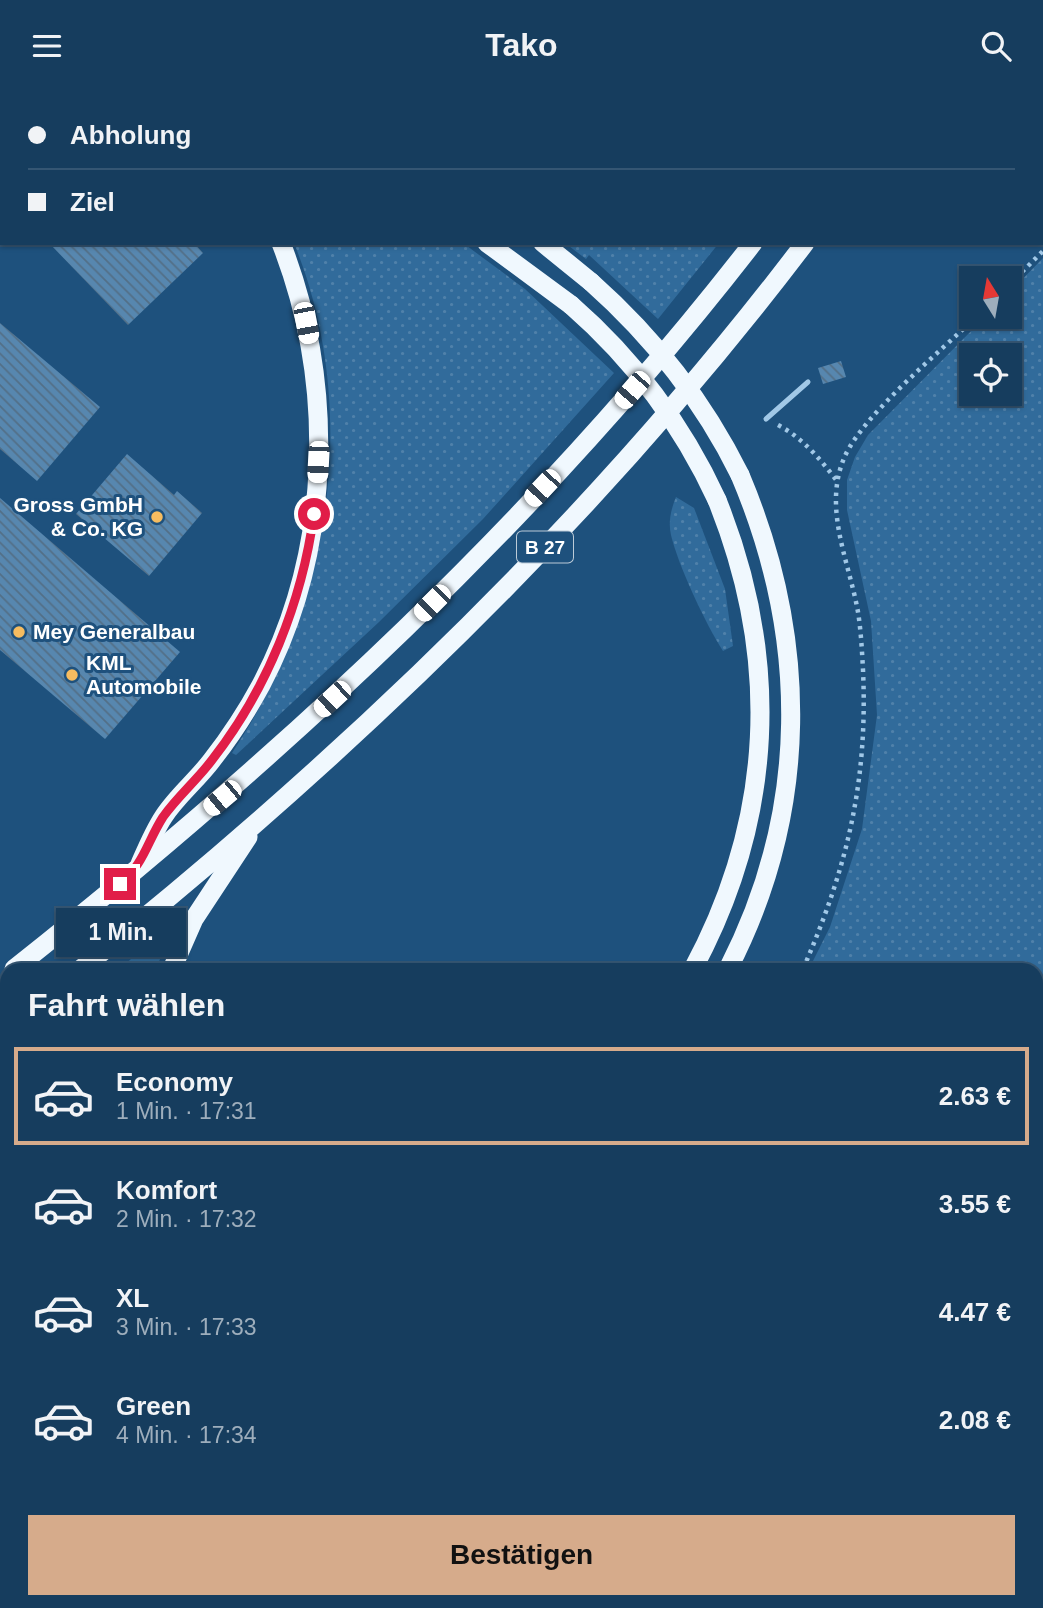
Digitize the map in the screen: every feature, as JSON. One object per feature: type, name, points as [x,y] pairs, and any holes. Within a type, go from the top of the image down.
[{"type":"highway","points":[[136,871],[163,817],[213,760],[261,684],[303,571],[316,495],[318,399],[303,309],[282,245]]},
{"type":"highway","points":[[490,245],[600,330],[652,389],[686,441],[717,500],[741,566],[760,673],[761,721],[754,798],[744,844],[724,906],[696,963]]},
{"type":"highway","points":[[546,245],[621,308],[675,368],[701,406],[740,475],[774,571],[787,643],[792,716],[787,785],[774,847],[752,917],[731,963]]},
{"type":"highway","name":"B 27","points":[[21,963],[136,871],[313,716],[462,572],[641,380],[750,245]]},
{"type":"highway","name":"B 27","points":[[88,963],[256,824],[408,685],[553,539],[678,400],[803,245]]},
{"type":"highway","points":[[175,963],[194,919],[256,824]]},
{"type":"lane","points":[[765,419],[808,382]]},
{"type":"path","points":[[1022,271],[1043,251]]},
{"type":"path","points":[[806,963],[828,913],[845,854],[860,785],[864,726],[858,612],[836,508],[838,482],[845,456],[860,431],[964,329]]},
{"type":"path","points":[[765,419],[804,442],[838,482]]},
{"type":"green space","points":[[295,245],[466,245],[525,289],[614,373],[483,519],[379,622],[236,755],[232,753],[266,695],[293,635],[313,571],[326,505],[330,439],[327,373],[315,307]]},
{"type":"green space","points":[[568,245],[717,245],[658,319],[589,255],[586,259]]},
{"type":"green space","points":[[1043,258],[1043,963],[812,963],[830,927],[862,829],[877,715],[871,621],[847,510],[847,480],[855,457],[868,435],[959,343],[959,406],[1022,406],[1022,343],[959,343],[973,329],[1022,329],[1022,280]]},
{"type":"green space","points":[[676,497],[694,508],[725,589],[733,646],[723,651],[693,595],[675,548],[670,520]]},
{"type":"green space","points":[[166,930],[170,934],[158,963],[126,963]]},
{"type":"building","points":[[51,245],[196,245],[203,253],[128,325]]},
{"type":"building","points":[[0,323],[100,407],[37,481],[0,449]]},
{"type":"building","points":[[841,361],[846,377],[823,384],[818,368]]},
{"type":"building","points":[[127,454],[174,495],[177,491],[202,513],[149,576],[76,514]]},
{"type":"building","points":[[0,498],[180,652],[105,739],[0,650]]},
{"type":"place","name":"Gross GmbH & Co. KG","points":[[157,517]]},
{"type":"place","name":"Mey Generalbau","points":[[19,632]]},
{"type":"place","name":"KML Automobile","points":[[72,675]]},
{"type":"route","points":[[120,884],[136,871],[163,817],[213,760],[261,684],[277,647],[303,571],[314,514]]}]
